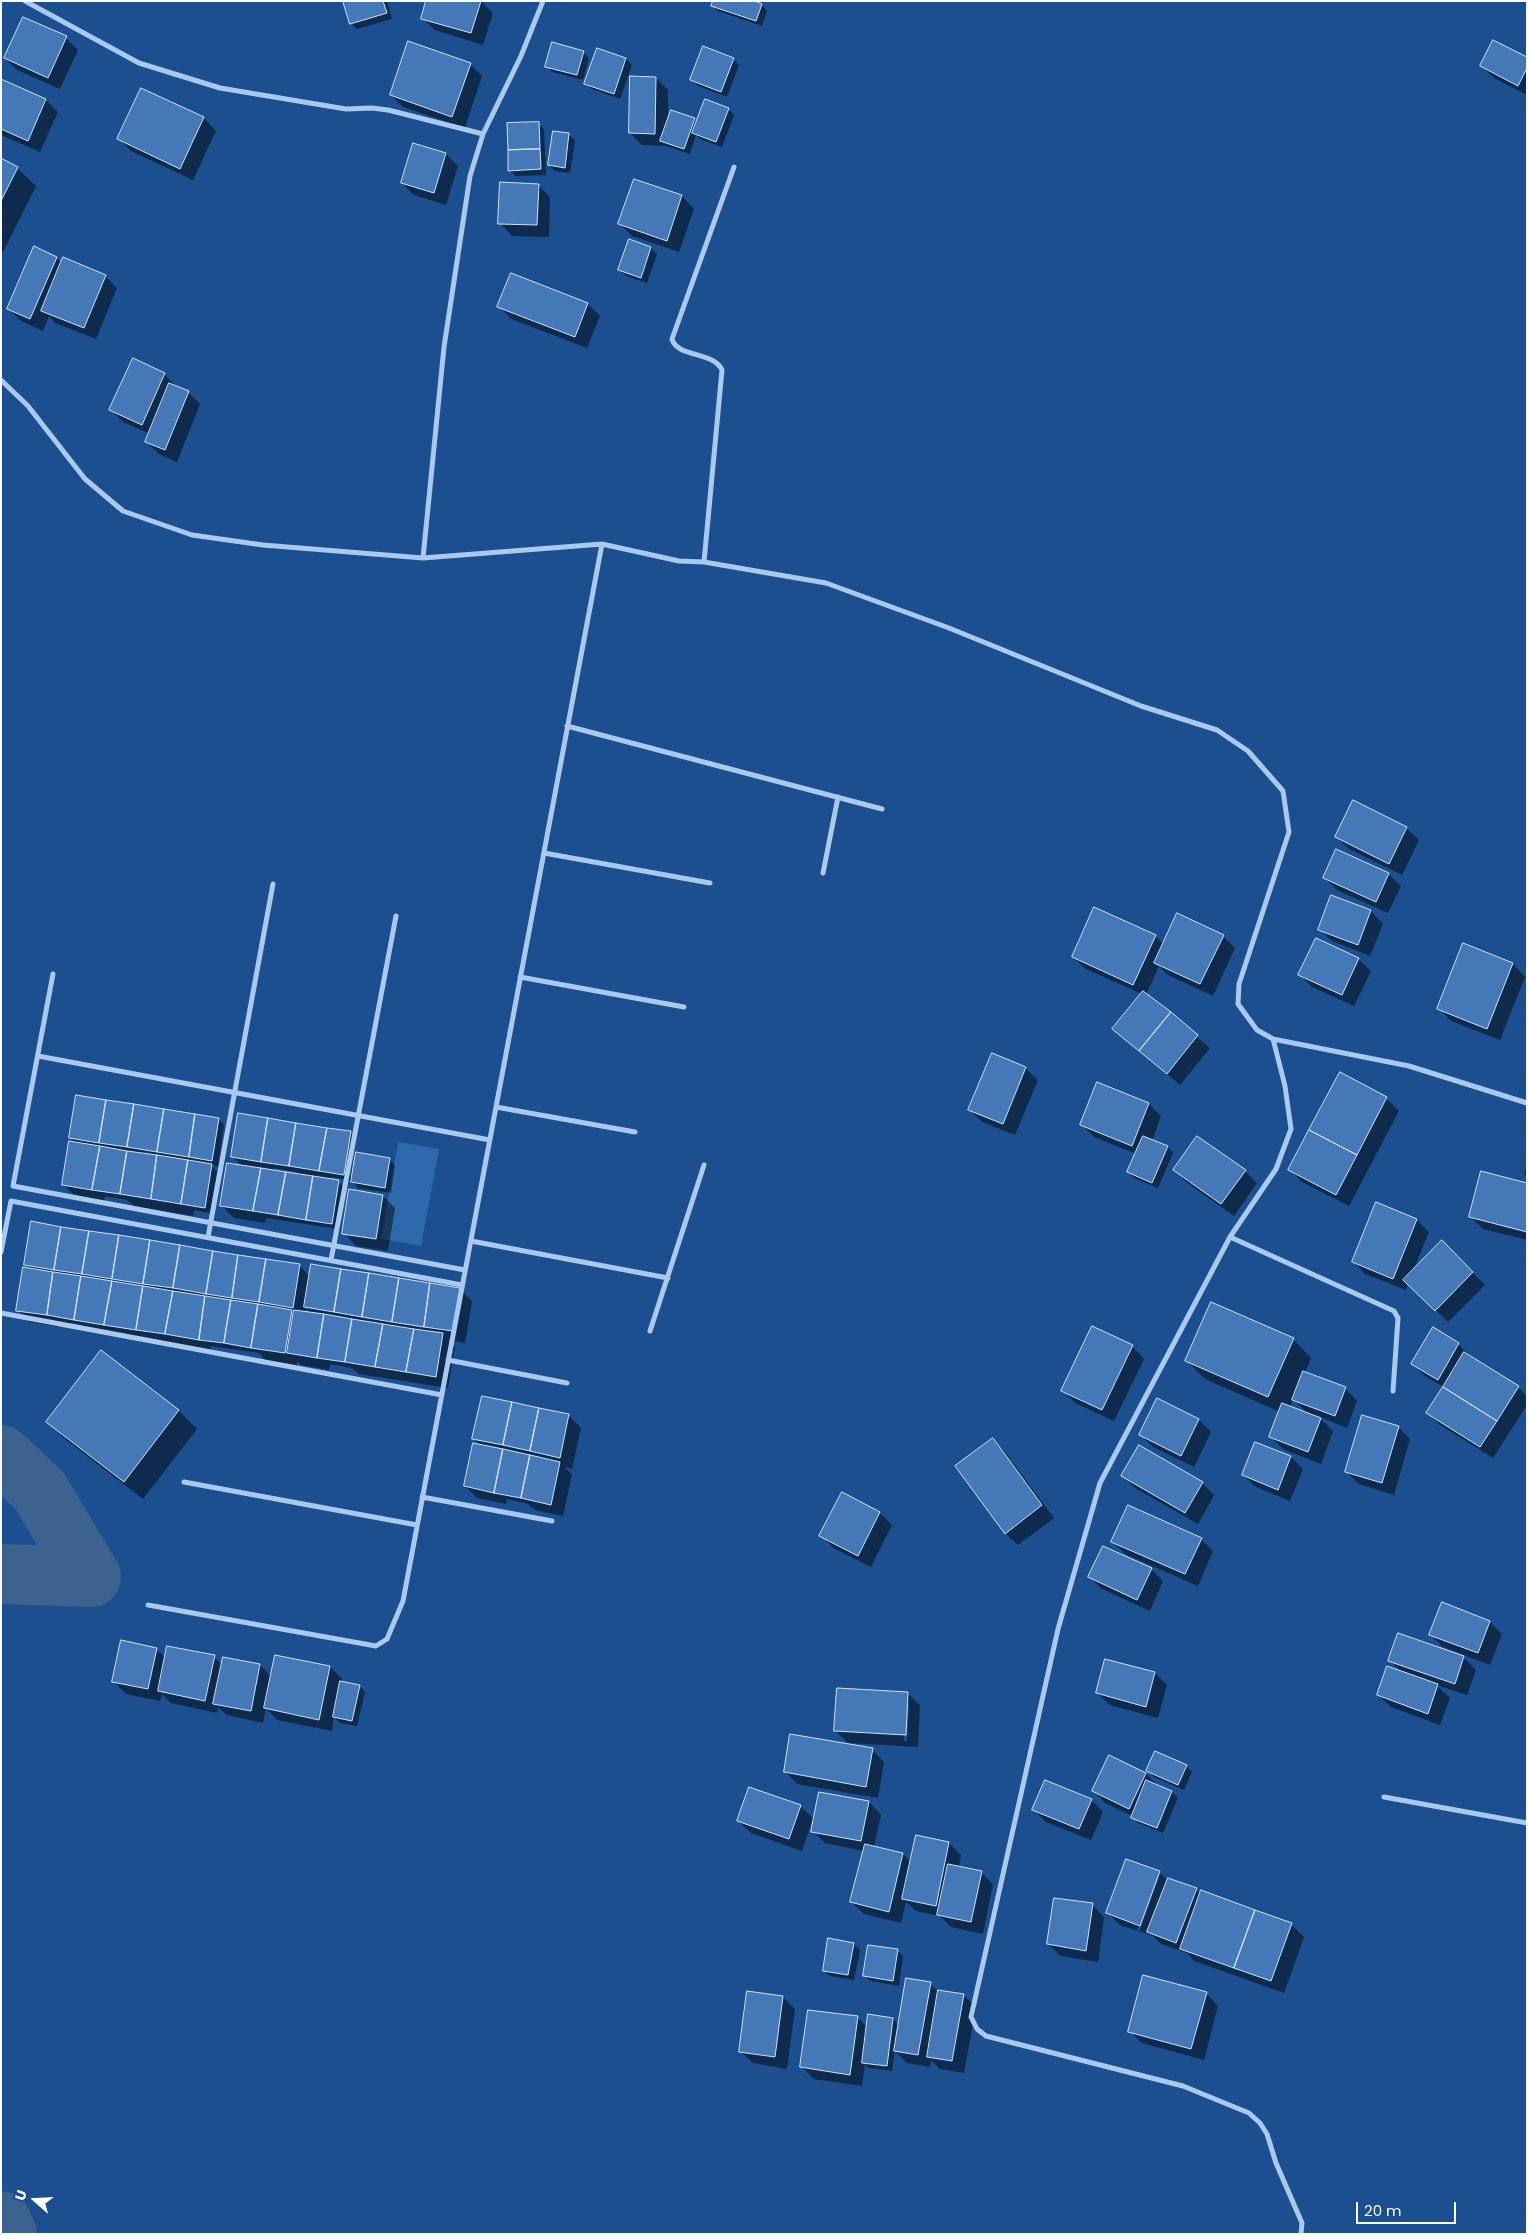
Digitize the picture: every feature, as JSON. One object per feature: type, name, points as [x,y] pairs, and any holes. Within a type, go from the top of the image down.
[{"type":"street","points":[[25,1],[139,63],[220,88],[346,109],[372,108],[388,110],[483,134]]},
{"type":"street","points":[[423,558],[444,348],[470,176],[483,134],[521,56],[544,1]]},
{"type":"street","points":[[704,562],[722,370],[720,365],[714,361],[673,344],[672,339],[734,167]]},
{"type":"street","points":[[1,380],[28,406],[85,479],[123,512],[192,535],[263,545],[423,558],[602,544],[679,561],[704,562],[826,583],[949,628],[1141,706],[1217,730],[1248,751],[1283,791],[1289,832],[1239,984],[1238,1004],[1257,1030],[1273,1039],[1409,1066],[1527,1104]]},
{"type":"street","points":[[148,1605],[376,1646],[387,1638],[403,1601],[602,544]]},
{"type":"street","points":[[568,726],[882,809]]},
{"type":"street","points":[[824,873],[838,797]]},
{"type":"street","points":[[544,853],[710,883]]},
{"type":"street","points":[[208,1237],[273,884]]},
{"type":"street","points":[[331,1260],[396,916]]},
{"type":"street","points":[[53,974],[13,1186],[465,1270]]},
{"type":"street","points":[[520,978],[684,1007]]},
{"type":"street","points":[[1273,1039],[1285,1086],[1292,1129],[1276,1169],[1230,1237],[1100,1483],[1058,1629],[971,2017],[977,2029],[986,2036],[1183,2086],[1249,2113],[1260,2123],[1267,2134],[1276,2163],[1302,2223],[1301,2234]]},
{"type":"street","points":[[38,1056],[490,1140]]},
{"type":"street","points":[[496,1107],[635,1132]]},
{"type":"street","points":[[650,1331],[704,1165]]},
{"type":"street","points":[[1,1252],[11,1201],[462,1285]]},
{"type":"street","points":[[1230,1237],[1394,1311],[1398,1318],[1393,1391]]},
{"type":"street","points":[[471,1241],[668,1278]]},
{"type":"street","points":[[1,1313],[442,1395]]},
{"type":"street","points":[[448,1360],[567,1383]]},
{"type":"street","points":[[184,1482],[417,1525]]},
{"type":"street","points":[[422,1497],[552,1521]]},
{"type":"street","points":[[1384,1797],[1527,1823]]},
{"type":"shaded area","points":[[398,1142],[439,1149],[421,1246],[381,1239]]},
{"type":"building","points":[[343,1],[383,1],[387,13],[350,24]]},
{"type":"building","points":[[426,1],[481,1],[471,33],[421,19]]},
{"type":"building","points":[[713,1],[755,1],[762,4],[756,21],[711,6]]},
{"type":"building","points":[[23,17],[67,36],[48,78],[4,58]]},
{"type":"building","points":[[1493,40],[1527,57],[1527,68],[1518,86],[1480,66]]},
{"type":"building","points":[[408,41],[471,63],[452,117],[390,95]]},
{"type":"building","points":[[552,42],[584,51],[577,75],[545,67]]},
{"type":"building","points":[[703,46],[734,58],[721,92],[690,80]]},
{"type":"building","points":[[597,48],[626,58],[614,94],[584,84]]},
{"type":"building","points":[[630,76],[656,77],[655,134],[629,133]]},
{"type":"building","points":[[1,79],[46,99],[28,141],[1,129]]},
{"type":"building","points":[[141,88],[204,117],[180,169],[117,139]]},
{"type":"building","points":[[705,99],[729,108],[716,142],[692,133]]},
{"type":"building","points":[[671,110],[695,118],[684,149],[660,141]]},
{"type":"building","points":[[539,122],[540,149],[508,150],[507,123]]},
{"type":"building","points":[[553,131],[569,133],[565,168],[548,165]]},
{"type":"building","points":[[413,143],[446,153],[434,193],[401,183]]},
{"type":"building","points":[[540,149],[541,169],[508,171],[508,150]]},
{"type":"building","points":[[1,158],[18,167],[1,201]]},
{"type":"building","points":[[634,179],[682,195],[667,241],[618,224]]},
{"type":"building","points":[[500,182],[539,184],[537,225],[498,224]]},
{"type":"building","points":[[629,239],[651,247],[641,278],[618,270]]},
{"type":"building","points":[[34,246],[57,257],[30,319],[7,309]]},
{"type":"building","points":[[63,257],[106,275],[84,328],[41,311]]},
{"type":"building","points":[[511,273],[588,303],[575,337],[497,307]]},
{"type":"building","points":[[133,358],[165,373],[142,425],[109,410]]},
{"type":"building","points":[[169,383],[189,391],[165,450],[145,442]]},
{"type":"building","points":[[1353,800],[1407,827],[1389,864],[1335,837]]},
{"type":"building","points":[[1336,849],[1389,873],[1376,902],[1323,878]]},
{"type":"building","points":[[1331,895],[1371,910],[1358,945],[1318,930]]},
{"type":"building","points":[[1094,907],[1156,935],[1133,985],[1072,957]]},
{"type":"building","points":[[1177,913],[1224,935],[1200,984],[1154,963]]},
{"type":"building","points":[[1316,938],[1359,958],[1342,995],[1298,975]]},
{"type":"building","points":[[1463,943],[1513,963],[1487,1029],[1437,1009]]},
{"type":"building","points":[[1143,991],[1171,1012],[1139,1051],[1112,1029]]},
{"type":"building","points":[[1171,1012],[1198,1035],[1167,1074],[1139,1051]]},
{"type":"building","points":[[992,1053],[1026,1067],[1003,1124],[968,1110]]},
{"type":"building","points":[[1340,1072],[1387,1097],[1357,1155],[1309,1130]]},
{"type":"building","points":[[1097,1082],[1149,1103],[1132,1146],[1080,1125]]},
{"type":"building","points":[[76,1095],[106,1100],[99,1143],[69,1138]]},
{"type":"building","points":[[106,1100],[134,1104],[127,1147],[99,1143]]},
{"type":"building","points":[[134,1104],[164,1109],[157,1152],[127,1147]]},
{"type":"building","points":[[164,1109],[195,1114],[189,1157],[157,1152]]},
{"type":"building","points":[[238,1113],[268,1118],[261,1162],[231,1157]]},
{"type":"building","points":[[195,1114],[219,1118],[212,1161],[189,1157]]},
{"type":"building","points":[[268,1118],[296,1123],[289,1166],[261,1162]]},
{"type":"building","points":[[296,1123],[327,1128],[319,1171],[289,1166]]},
{"type":"building","points":[[327,1128],[351,1131],[344,1175],[319,1171]]},
{"type":"building","points":[[1309,1130],[1357,1155],[1336,1195],[1288,1170]]},
{"type":"building","points":[[1143,1136],[1168,1146],[1152,1183],[1127,1172]]},
{"type":"building","points":[[1197,1136],[1246,1170],[1221,1204],[1173,1170]]},
{"type":"building","points":[[69,1141],[100,1146],[92,1190],[62,1185]]},
{"type":"building","points":[[100,1146],[127,1151],[120,1194],[92,1190]]},
{"type":"building","points":[[127,1151],[157,1155],[151,1199],[120,1194]]},
{"type":"building","points":[[356,1152],[390,1158],[385,1188],[351,1182]]},
{"type":"building","points":[[157,1155],[188,1160],[181,1204],[151,1199]]},
{"type":"building","points":[[188,1160],[212,1164],[205,1208],[181,1204]]},
{"type":"building","points":[[227,1163],[261,1168],[253,1211],[220,1206]]},
{"type":"building","points":[[261,1168],[286,1172],[278,1215],[253,1211]]},
{"type":"building","points":[[1481,1171],[1527,1183],[1527,1232],[1469,1217]]},
{"type":"building","points":[[286,1172],[313,1176],[306,1220],[278,1215]]},
{"type":"building","points":[[313,1176],[339,1180],[332,1224],[306,1220]]},
{"type":"building","points":[[349,1189],[383,1195],[376,1239],[342,1234]]},
{"type":"building","points":[[1376,1202],[1417,1219],[1393,1279],[1352,1262]]},
{"type":"building","points":[[31,1221],[61,1227],[54,1270],[24,1265]]},
{"type":"building","points":[[61,1227],[89,1231],[82,1274],[54,1270]]},
{"type":"building","points":[[89,1231],[119,1235],[112,1279],[82,1274]]},
{"type":"building","points":[[119,1235],[150,1240],[143,1284],[112,1279]]},
{"type":"building","points":[[150,1240],[180,1245],[173,1288],[143,1284]]},
{"type":"building","points":[[1442,1240],[1473,1272],[1435,1311],[1403,1280]]},
{"type":"building","points":[[180,1245],[213,1251],[206,1294],[173,1288]]},
{"type":"building","points":[[213,1251],[238,1255],[232,1298],[206,1294]]},
{"type":"building","points":[[238,1255],[266,1259],[259,1302],[232,1298]]},
{"type":"building","points":[[266,1259],[300,1264],[293,1308],[259,1302]]},
{"type":"building","points":[[311,1264],[341,1269],[334,1312],[304,1307]]},
{"type":"building","points":[[23,1267],[53,1272],[47,1315],[16,1311]]},
{"type":"building","points":[[341,1269],[369,1273],[362,1317],[334,1312]]},
{"type":"building","points":[[53,1272],[81,1276],[74,1320],[47,1315]]},
{"type":"building","points":[[369,1273],[399,1278],[392,1322],[362,1317]]},
{"type":"building","points":[[81,1276],[112,1281],[104,1325],[74,1320]]},
{"type":"building","points":[[399,1278],[430,1283],[424,1327],[392,1322]]},
{"type":"building","points":[[112,1281],[143,1286],[136,1330],[104,1325]]},
{"type":"building","points":[[430,1283],[460,1288],[453,1331],[424,1327]]},
{"type":"building","points":[[143,1286],[173,1291],[165,1334],[136,1330]]},
{"type":"building","points":[[173,1291],[205,1296],[199,1340],[165,1334]]},
{"type":"building","points":[[205,1296],[231,1300],[224,1343],[199,1340]]},
{"type":"building","points":[[231,1300],[258,1304],[251,1348],[224,1343]]},
{"type":"building","points":[[1211,1302],[1294,1338],[1268,1397],[1185,1361]]},
{"type":"building","points":[[258,1304],[292,1310],[285,1353],[251,1348]]},
{"type":"building","points":[[294,1310],[324,1314],[317,1358],[287,1353]]},
{"type":"building","points":[[324,1314],[352,1319],[345,1362],[317,1358]]},
{"type":"building","points":[[352,1319],[383,1324],[375,1367],[345,1362]]},
{"type":"building","points":[[383,1324],[414,1329],[406,1372],[375,1367]]},
{"type":"building","points":[[1092,1326],[1133,1345],[1102,1410],[1061,1391]]},
{"type":"building","points":[[1433,1327],[1459,1343],[1438,1380],[1411,1364]]},
{"type":"building","points":[[414,1329],[443,1333],[436,1377],[406,1372]]},
{"type":"building","points":[[101,1350],[179,1410],[124,1482],[46,1422]]},
{"type":"building","points":[[1464,1352],[1519,1386],[1497,1421],[1443,1387]]},
{"type":"building","points":[[1303,1371],[1346,1387],[1335,1416],[1292,1400]]},
{"type":"building","points":[[1443,1387],[1497,1421],[1480,1447],[1426,1413]]},
{"type":"building","points":[[482,1396],[512,1402],[503,1445],[472,1439]]},
{"type":"building","points":[[1157,1398],[1199,1419],[1181,1456],[1139,1435]]},
{"type":"building","points":[[512,1402],[539,1408],[530,1451],[503,1445]]},
{"type":"building","points":[[1282,1403],[1321,1418],[1308,1452],[1269,1437]]},
{"type":"building","points":[[539,1408],[569,1414],[560,1458],[530,1451]]},
{"type":"building","points":[[1362,1415],[1399,1426],[1382,1483],[1345,1472]]},
{"type":"building","points":[[993,1438],[1042,1505],[1005,1534],[955,1466]]},
{"type":"building","points":[[1255,1442],[1291,1456],[1278,1490],[1242,1475]]},
{"type":"building","points":[[473,1443],[503,1449],[494,1493],[464,1486]]},
{"type":"building","points":[[1139,1445],[1203,1482],[1185,1513],[1121,1476]]},
{"type":"building","points":[[503,1449],[530,1455],[521,1498],[494,1493]]},
{"type":"building","points":[[530,1455],[560,1462],[551,1505],[521,1498]]},
{"type":"building","points":[[842,1492],[880,1512],[858,1556],[819,1536]]},
{"type":"building","points":[[1128,1505],[1202,1538],[1185,1574],[1111,1542]]},
{"type":"building","points":[[1103,1546],[1152,1568],[1137,1600],[1088,1577]]},
{"type":"building","points":[[1442,1602],[1490,1621],[1478,1653],[1429,1635]]},
{"type":"building","points":[[1398,1633],[1464,1656],[1455,1684],[1388,1661]]},
{"type":"building","points":[[121,1640],[157,1648],[148,1689],[112,1682]]},
{"type":"building","points":[[167,1646],[215,1655],[205,1701],[158,1691]]},
{"type":"building","points":[[275,1655],[330,1666],[319,1720],[264,1708]]},
{"type":"building","points":[[223,1657],[260,1664],[251,1711],[213,1704]]},
{"type":"building","points":[[1105,1659],[1155,1672],[1146,1707],[1096,1693]]},
{"type":"building","points":[[1387,1666],[1438,1684],[1428,1714],[1377,1695]]},
{"type":"building","points":[[340,1681],[360,1685],[352,1721],[333,1717]]},
{"type":"building","points":[[837,1688],[908,1692],[906,1735],[834,1731]]},
{"type":"building","points":[[790,1734],[873,1748],[866,1787],[784,1772]]},
{"type":"building","points":[[1155,1751],[1187,1765],[1178,1785],[1146,1771]]},
{"type":"building","points":[[1109,1755],[1146,1773],[1129,1809],[1092,1791]]},
{"type":"building","points":[[1045,1780],[1092,1799],[1079,1829],[1032,1810]]},
{"type":"building","points":[[1146,1780],[1172,1791],[1157,1828],[1131,1818]]},
{"type":"building","points":[[749,1787],[801,1805],[789,1839],[737,1821]]},
{"type":"building","points":[[819,1792],[869,1801],[861,1841],[811,1832]]},
{"type":"building","points":[[916,1835],[949,1842],[936,1906],[902,1899]]},
{"type":"building","points":[[865,1844],[903,1853],[889,1912],[850,1902]]},
{"type":"building","points":[[1126,1859],[1160,1871],[1140,1926],[1106,1913]]},
{"type":"building","points":[[948,1864],[982,1871],[971,1922],[937,1915]]},
{"type":"building","points":[[1168,1878],[1197,1888],[1176,1943],[1147,1932]]},
{"type":"building","points":[[1201,1890],[1255,1910],[1234,1968],[1180,1949]]},
{"type":"building","points":[[1054,1898],[1093,1903],[1086,1951],[1047,1944]]},
{"type":"building","points":[[1255,1910],[1292,1923],[1271,1981],[1234,1968]]},
{"type":"building","points":[[828,1938],[854,1943],[848,1975],[823,1971]]},
{"type":"building","points":[[868,1945],[898,1949],[893,1981],[863,1976]]},
{"type":"building","points":[[1143,1975],[1207,1992],[1191,2049],[1128,2032]]},
{"type":"building","points":[[906,1978],[931,1982],[918,2055],[894,2051]]},
{"type":"building","points":[[938,1990],[964,1994],[952,2061],[927,2057]]},
{"type":"building","points":[[747,1991],[783,1996],[775,2057],[739,2052]]},
{"type":"building","points":[[808,2010],[858,2016],[850,2075],[800,2067]]},
{"type":"building","points":[[868,2014],[893,2018],[887,2066],[862,2063]]},
{"type":"waterway","points":[[1,1455],[39,1490],[91,1577],[1,1574]]},
{"type":"waterway","points":[[1,2221],[7,2234]]}]
